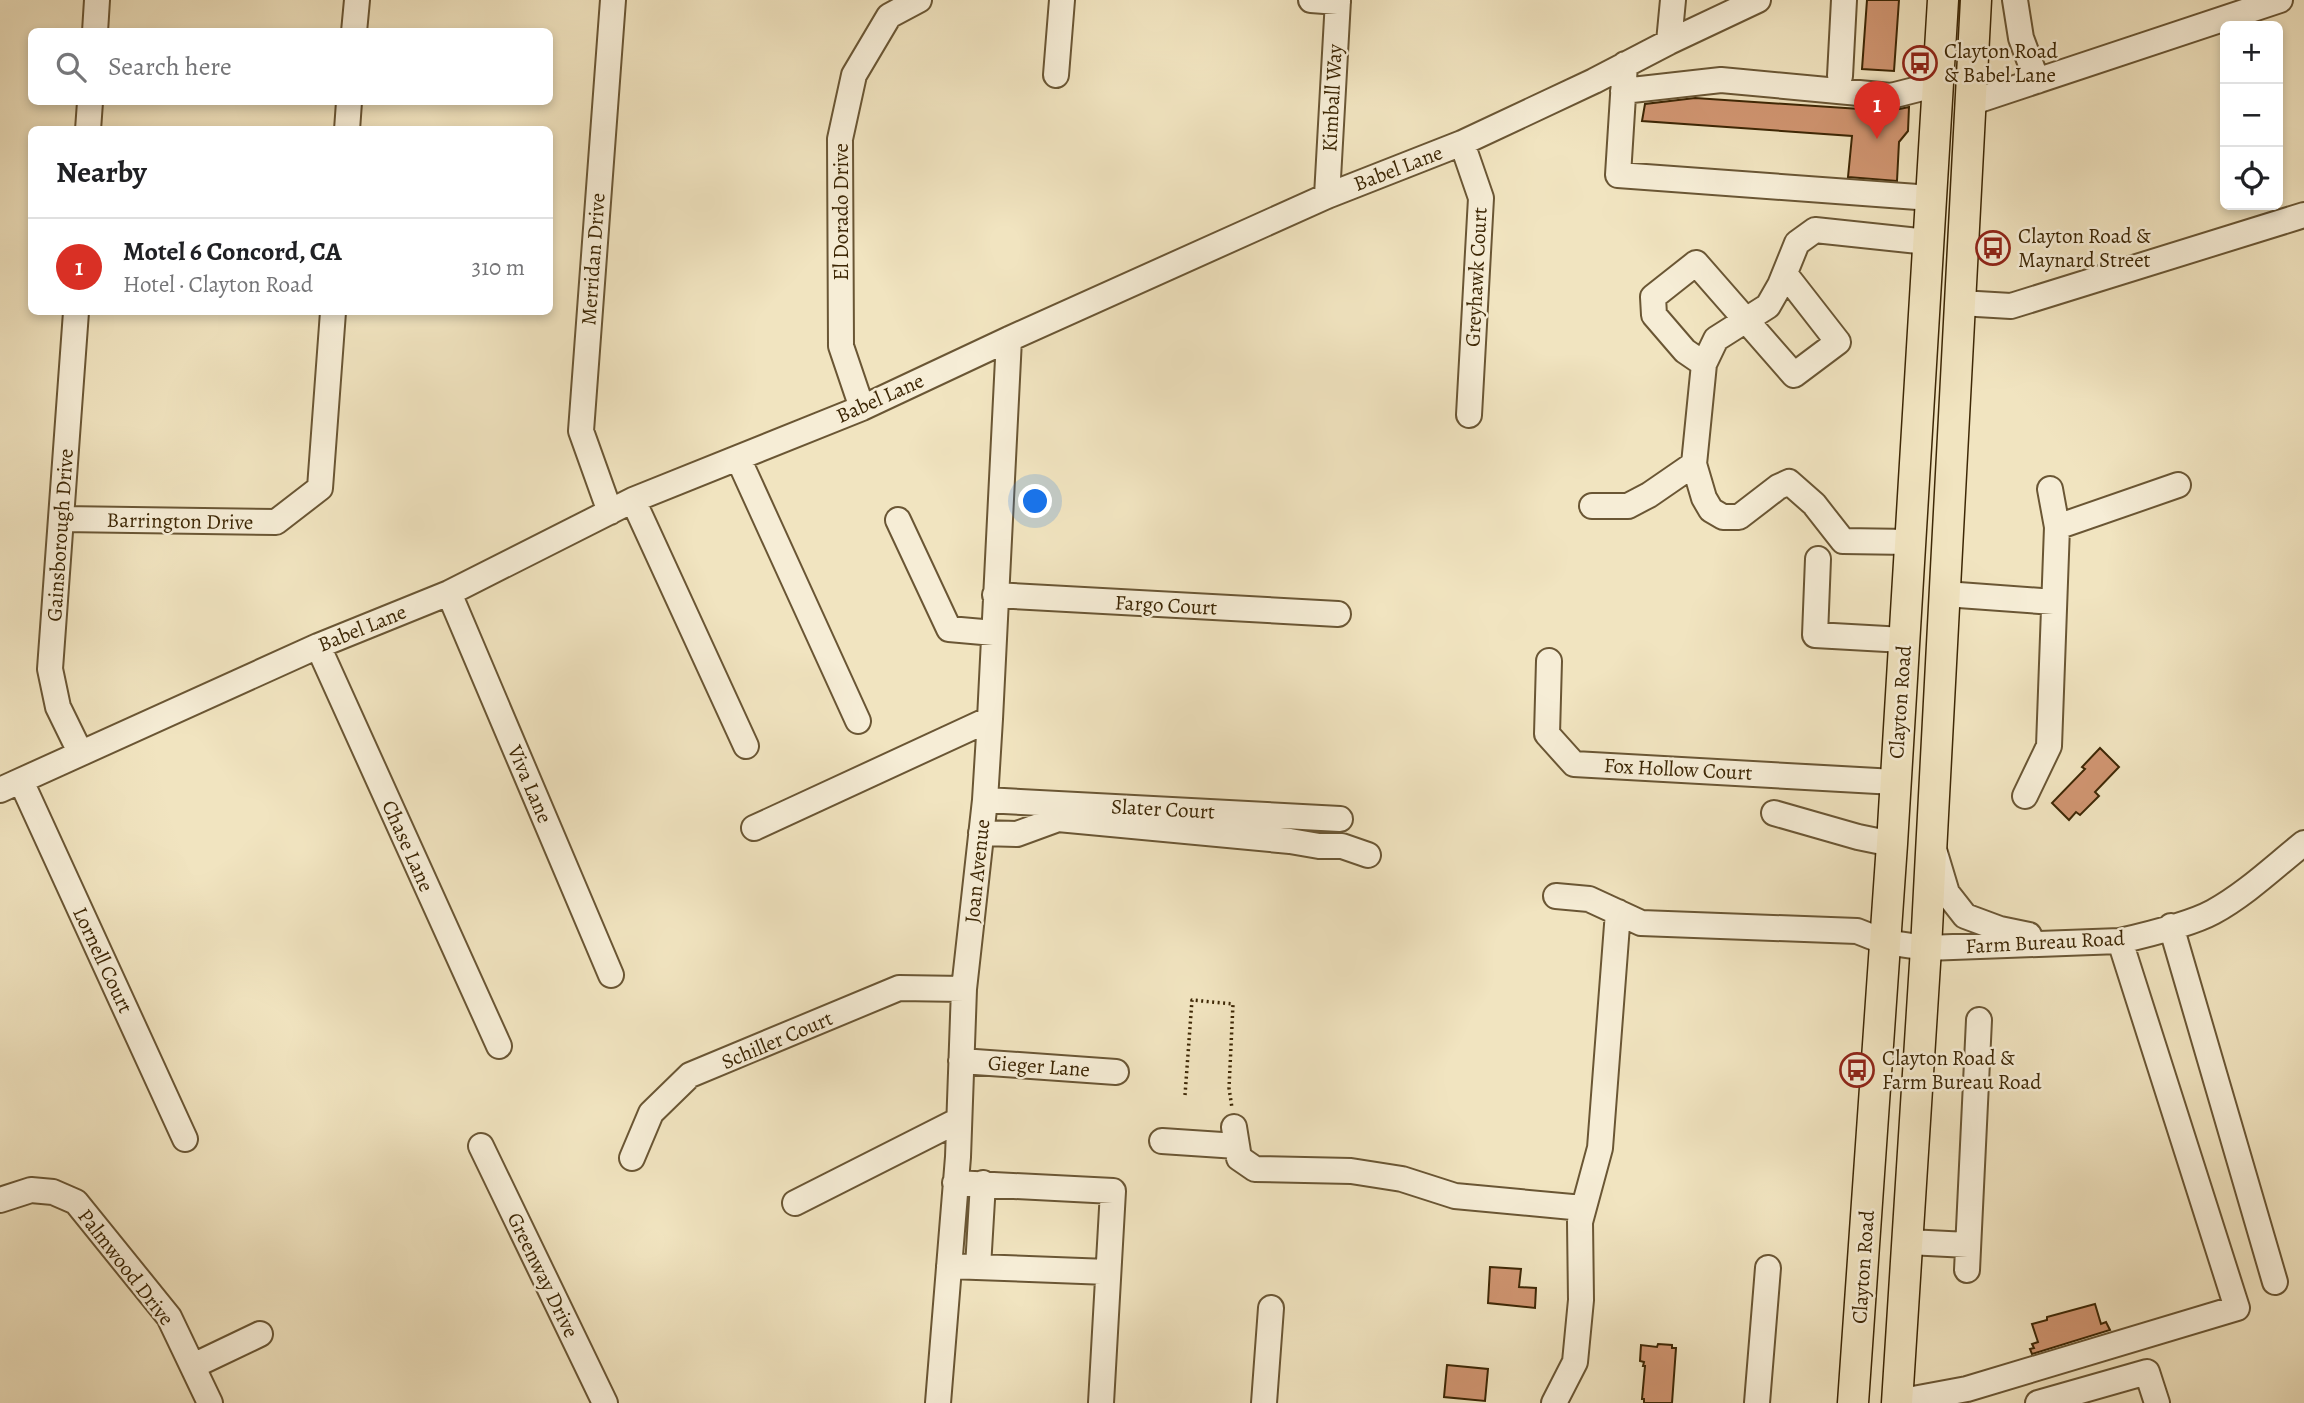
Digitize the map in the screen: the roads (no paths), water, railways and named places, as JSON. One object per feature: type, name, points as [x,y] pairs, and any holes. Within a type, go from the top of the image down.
[{"type":"main road","name":"Clayton Road","points":[[1853,1403],[1892,844],[1943,0]]},
{"type":"main road","name":"Clayton Road","points":[[1897,1402],[1932,844],[1976,0]]},
{"type":"street","points":[[95,28],[97,0]]},
{"type":"street","points":[[354,28],[357,0]]},
{"type":"street","name":"Merridan Drive","points":[[610,512],[581,431],[613,0]]},
{"type":"street","name":"El Dorado Drive","points":[[862,408],[841,346],[840,139],[854,75],[888,16],[919,0]]},
{"type":"street","points":[[1056,75],[1062,0]]},
{"type":"street","points":[[1311,0],[1338,1]]},
{"type":"street","points":[[1669,41],[1673,0]]},
{"type":"street","name":"Babel Lane","points":[[10,785],[318,646],[449,593],[633,500],[862,408],[1327,196],[1462,143],[1758,0]]},
{"type":"street","points":[[1840,76],[1844,0]]},
{"type":"street","points":[[2015,0],[2021,38],[2037,80]]},
{"type":"street","name":"Kimball Way","points":[[1327,196],[1338,1]]},
{"type":"street","points":[[1970,103],[2268,2]]},
{"type":"street","points":[[1625,64],[1618,175],[1931,198]]},
{"type":"street","points":[[1623,92],[1721,80],[1891,96],[1938,84]]},
{"type":"street","points":[[88,126],[90,105]]},
{"type":"street","points":[[347,126],[349,105]]},
{"type":"street","name":"Greyhawk Court","points":[[1462,143],[1481,198],[1469,415]]},
{"type":"street","points":[[1960,303],[2011,306],[2304,215]]},
{"type":"street","points":[[1910,542],[1843,541],[1814,504],[1789,482],[1778,487],[1740,517],[1723,517],[1712,510],[1704,498],[1695,464],[1704,364],[1716,340],[1768,306],[1797,243],[1815,230],[1928,242]]},
{"type":"street","points":[[1704,364],[1685,351],[1654,316],[1653,297],[1696,263],[1794,375],[1838,342],[1785,274]]},
{"type":"street","name":"Gainsborough Drive","points":[[76,315],[50,669],[58,707],[80,752]]},
{"type":"street","name":"Barrington Drive","points":[[62,519],[276,522],[287,514],[320,488],[334,315]]},
{"type":"street","name":"Joan Avenue","points":[[937,1403],[956,1183],[964,989],[985,800],[1009,339]]},
{"type":"street","points":[[738,458],[858,721]]},
{"type":"street","points":[[1592,506],[1628,506],[1695,464]]},
{"type":"street","points":[[2057,527],[2178,485]]},
{"type":"street","points":[[2025,796],[2049,746],[2057,527],[2050,489]]},
{"type":"street","points":[[633,500],[746,746]]},
{"type":"street","points":[[898,520],[949,629],[994,633]]},
{"type":"street","points":[[1818,559],[1815,635],[1904,640]]},
{"type":"street","name":"Viva Lane","points":[[449,593],[611,975]]},
{"type":"street","points":[[1945,594],[2054,602]]},
{"type":"street","name":"Fargo Court","points":[[995,595],[1338,614]]},
{"type":"street","name":"Chase Lane","points":[[318,646],[499,1046]]},
{"type":"street","name":"Fox Hollow Court","points":[[1549,661],[1547,734],[1574,764],[1895,782]]},
{"type":"street","points":[[754,828],[990,719]]},
{"type":"street","name":"Lornell Court","points":[[10,785],[185,1139]]},
{"type":"street","name":"Slater Court","points":[[985,800],[1340,818]]},
{"type":"street","points":[[1774,813],[1892,844]]},
{"type":"street","points":[[981,833],[1017,834],[1058,819],[1319,846],[1342,846],[1368,855]]},
{"type":"street","name":"Farm Bureau Road","points":[[1556,896],[1589,899],[1641,923],[1857,931],[1885,942],[1926,948],[2120,941],[2213,912],[2264,876],[2304,843]]},
{"type":"street","points":[[1932,844],[1947,893],[1965,916],[2000,929],[2071,943]]},
{"type":"street","points":[[1553,1403],[1575,1362],[1581,1300],[1580,1222],[1600,1147],[1618,912]]},
{"type":"street","points":[[2171,926],[2275,1282]]},
{"type":"street","points":[[1897,1402],[1967,1390],[2236,1308],[2120,941]]},
{"type":"street","name":"Schiller Court","points":[[632,1158],[651,1113],[690,1075],[899,988],[964,989]]},
{"type":"street","points":[[1967,1270],[1979,1020]]},
{"type":"street","name":"Gieger Lane","points":[[961,1061],[1116,1072]]},
{"type":"street","points":[[795,1203],[959,1120]]},
{"type":"street","points":[[1162,1141],[1236,1137],[1239,1158],[1255,1169],[1351,1171],[1402,1179],[1455,1196],[1583,1208]]},
{"type":"street","name":"Greenway Drive","points":[[481,1146],[605,1403]]},
{"type":"street","points":[[956,1183],[1113,1191],[1101,1403]]},
{"type":"street","points":[[978,1267],[983,1183]]},
{"type":"street","name":"Palmwood Drive","points":[[0,1200],[31,1191],[53,1192],[76,1202],[169,1317],[210,1403]]},
{"type":"street","points":[[1908,1242],[1968,1245]]},
{"type":"street","points":[[950,1266],[1108,1272]]},
{"type":"street","points":[[1757,1403],[1768,1268]]},
{"type":"street","points":[[1264,1403],[1271,1308]]},
{"type":"street","points":[[193,1366],[260,1335]]},
{"type":"street","points":[[2038,1403],[2147,1372],[2157,1403]]},
{"type":"place","name":"Clayton Road & Babel Lane","points":[[1920,63]]},
{"type":"place","name":"Motel 6 Concord, CA","points":[[1877,139]]},
{"type":"place","name":"Clayton Road & Maynard Street","points":[[1993,248]]},
{"type":"place","name":"Clayton Road & Farm Bureau Road","points":[[1857,1070]]}]
